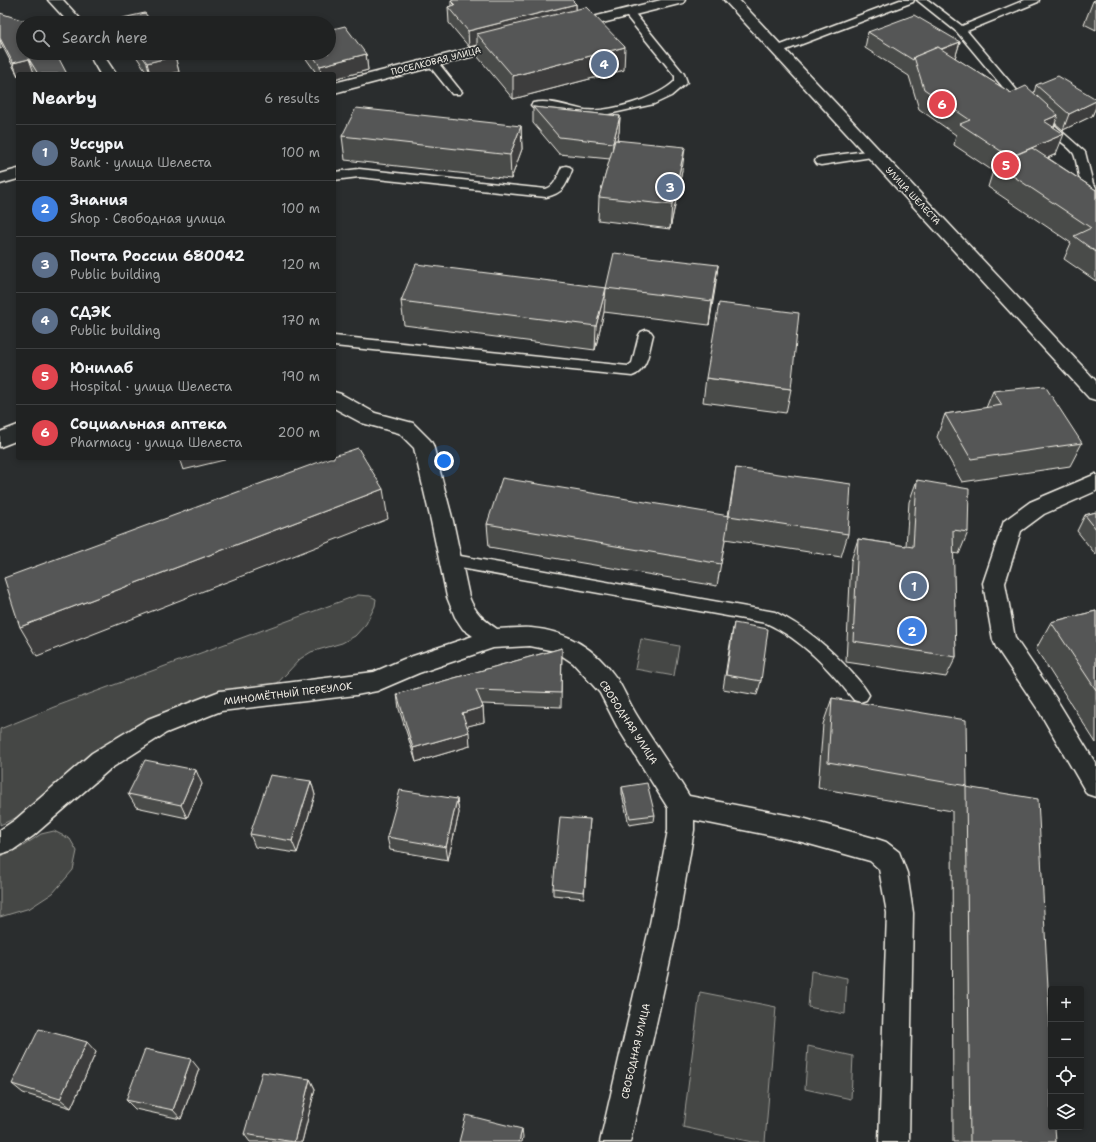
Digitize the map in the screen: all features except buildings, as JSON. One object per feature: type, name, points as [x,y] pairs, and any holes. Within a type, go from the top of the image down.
[{"type":"street","points":[[55,0],[70,16]]},
{"type":"street","points":[[560,30],[678,0]]},
{"type":"street","name":"УЛИЦА ШЕЛЕСТА","points":[[731,0],[1096,393]]},
{"type":"street","name":"ПОСЕЛКОВАЯ УЛИЦА","points":[[336,87],[522,39]]},
{"type":"street","points":[[99,60],[107,72]]},
{"type":"street","points":[[0,179],[16,175]]},
{"type":"street","points":[[336,400],[369,418],[406,428],[423,445],[442,521],[458,597],[463,612],[471,622],[493,639]]},
{"type":"street","points":[[0,440],[16,433]]},
{"type":"street","points":[[1096,482],[1037,508],[1012,527],[994,583],[1004,640],[1047,704],[1096,786]]},
{"type":"street","name":"СВОБОДНАЯ УЛИЦА","points":[[493,639],[530,637],[560,643],[581,656],[608,686],[627,721],[652,758],[681,806],[681,830],[663,929],[614,1142]]},
{"type":"street","name":"МИНОМЁТНЫЙ ПЕРЕУЛОК","points":[[0,842],[4,842],[24,828],[101,761],[157,726],[220,701],[356,685],[377,681],[412,666],[493,639]]},
{"type":"street","points":[[681,806],[739,816],[802,830],[877,851],[890,861],[894,872],[900,913],[894,1142]]},
{"type":"lane","points":[[777,50],[909,0]]},
{"type":"lane","points":[[922,0],[961,30],[1016,96],[1079,152],[1087,185],[1096,193]]},
{"type":"lane","points":[[961,30],[1034,0]]},
{"type":"lane","points":[[537,105],[554,106],[586,114],[595,114],[648,102],[669,94],[681,82],[680,76],[628,12]]},
{"type":"lane","points":[[432,62],[456,92]]},
{"type":"lane","points":[[820,161],[874,154]]},
{"type":"lane","points":[[336,176],[359,173],[546,193],[552,192],[558,188],[566,170]]},
{"type":"lane","points":[[336,341],[632,371],[638,365],[646,335]]},
{"type":"lane","points":[[450,560],[769,617],[786,624],[807,640],[843,674],[860,695]]},
{"type":"shaded area","points":[[358,595],[370,596],[376,599],[375,606],[366,624],[355,636],[342,643],[311,652],[300,659],[273,688],[180,718],[31,811],[0,825],[0,729],[54,707]]},
{"type":"shaded area","points":[[641,639],[679,646],[674,676],[635,669]]},
{"type":"shaded area","points":[[54,831],[70,839],[77,851],[73,870],[53,893],[30,908],[0,917],[0,856],[20,848],[41,834]]},
{"type":"shaded area","points":[[811,971],[847,978],[845,1014],[808,1007]]},
{"type":"shaded area","points":[[700,992],[776,1007],[765,1142],[752,1142],[683,1127]]},
{"type":"shaded area","points":[[808,1046],[853,1056],[851,1099],[805,1089]]},
{"type":"place","name":"СДЭК","points":[[604,64]]},
{"type":"place","name":"Социальная аптека","points":[[942,104]]},
{"type":"place","name":"Юнилаб","points":[[1006,165]]},
{"type":"place","name":"Почта России 680042","points":[[670,187]]},
{"type":"place","name":"Уссури","points":[[914,586]]},
{"type":"place","name":"Знания","points":[[912,631]]}]
